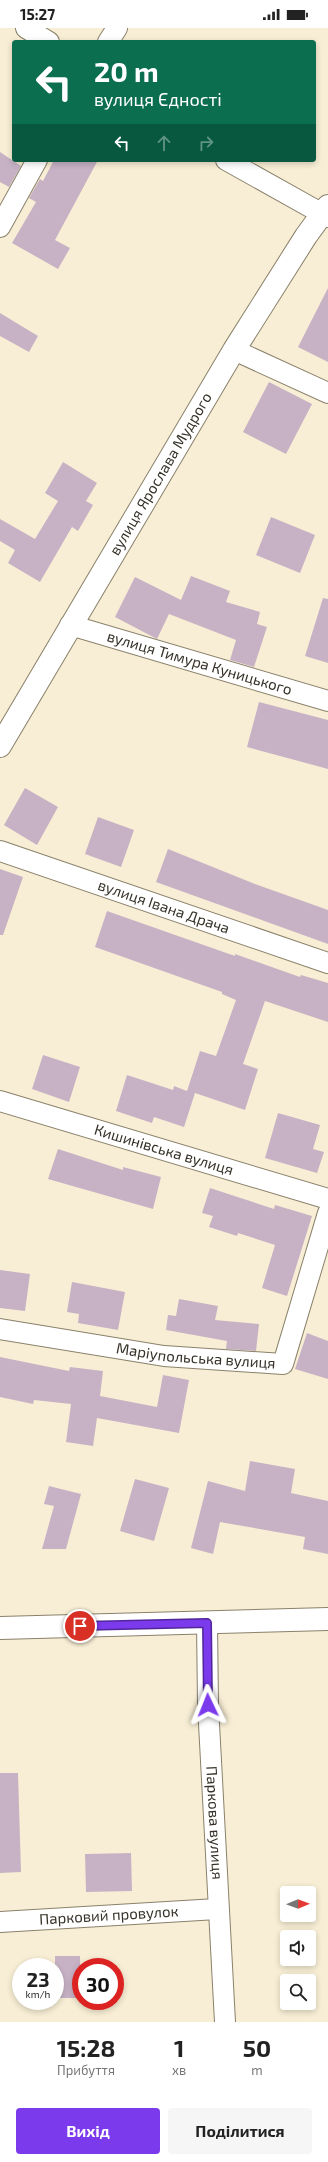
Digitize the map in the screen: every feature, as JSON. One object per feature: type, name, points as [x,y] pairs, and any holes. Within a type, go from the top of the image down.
[{"type":"street","points":[[26,28],[46,40]]},
{"type":"street","points":[[109,40],[117,28]]},
{"type":"street","points":[[0,227],[36,162]]},
{"type":"street","points":[[230,162],[326,213]]},
{"type":"street","name":"вулиця Ярослава Мудрого","points":[[0,746],[70,625],[234,350],[306,236],[326,213]]},
{"type":"street","points":[[234,350],[328,393]]},
{"type":"street","name":"вулиця Тимура Куницького","points":[[70,625],[328,702]]},
{"type":"street","name":"вулиця Івана Драча","points":[[0,851],[328,963]]},
{"type":"street","name":"Кишинівська вулиця","points":[[0,1101],[328,1199]]},
{"type":"street","name":"Маріупольська вулиця","points":[[0,1329],[164,1356],[283,1364],[328,1213]]},
{"type":"street","points":[[0,1628],[328,1619]]},
{"type":"street","name":"Паркова вулиця","points":[[207,1623],[206,1654],[225,2022]]},
{"type":"street","name":"Парковий провулок","points":[[0,1922],[218,1909]]},
{"type":"building","points":[[0,152],[12,160],[12,162],[15,162],[21,166],[9,187],[0,182]]},
{"type":"building","points":[[53,162],[97,162],[55,240],[70,248],[58,269],[12,243],[36,202],[29,198],[40,179],[43,181]]},
{"type":"building","points":[[328,288],[328,362],[298,347]]},
{"type":"building","points":[[0,313],[38,336],[29,352],[0,336]]},
{"type":"building","points":[[269,382],[312,404],[286,454],[243,432]]},
{"type":"building","points":[[63,462],[97,483],[86,501],[93,505],[78,531],[72,527],[40,582],[8,563],[15,550],[0,541],[0,519],[35,539],[58,501],[45,493]]},
{"type":"building","points":[[271,517],[315,535],[300,573],[256,555]]},
{"type":"building","points":[[191,576],[230,591],[226,602],[260,612],[257,624],[267,627],[254,667],[230,660],[236,640],[169,614],[157,639],[115,617],[135,577],[181,600]]},
{"type":"building","points":[[323,598],[328,599],[328,663],[305,656]]},
{"type":"building","points":[[259,702],[328,720],[328,769],[247,747]]},
{"type":"building","points":[[25,788],[58,807],[37,845],[4,825]]},
{"type":"building","points":[[98,817],[134,830],[121,867],[85,854]]},
{"type":"building","points":[[168,849],[255,884],[328,910],[328,944],[156,882]]},
{"type":"building","points":[[0,869],[23,877],[3,935],[0,935]]},
{"type":"building","points":[[107,911],[235,956],[235,954],[300,977],[301,975],[328,983],[328,1022],[265,1001],[243,1064],[258,1069],[245,1110],[195,1093],[184,1127],[154,1117],[152,1123],[116,1111],[127,1075],[173,1090],[174,1086],[187,1091],[200,1051],[216,1056],[236,1000],[222,994],[222,992],[95,947]]},
{"type":"building","points":[[43,1055],[80,1067],[69,1102],[32,1089]]},
{"type":"building","points":[[278,1113],[320,1125],[313,1149],[324,1152],[317,1173],[265,1158]]},
{"type":"building","points":[[58,1149],[123,1170],[123,1167],[161,1177],[153,1209],[48,1179]]},
{"type":"building","points":[[210,1188],[274,1209],[275,1205],[312,1216],[287,1296],[262,1288],[275,1245],[238,1233],[237,1236],[209,1227],[213,1216],[202,1213]]},
{"type":"building","points":[[0,1270],[30,1274],[25,1311],[0,1308]]},
{"type":"building","points":[[72,1282],[125,1292],[118,1330],[78,1323],[79,1314],[67,1312]]},
{"type":"building","points":[[179,1299],[218,1306],[215,1320],[259,1324],[256,1351],[226,1349],[227,1341],[166,1330],[168,1315],[176,1316]]},
{"type":"building","points":[[307,1333],[328,1341],[328,1379],[295,1369]]},
{"type":"building","points":[[0,1357],[69,1371],[70,1367],[103,1371],[100,1396],[157,1407],[163,1375],[189,1380],[179,1433],[97,1418],[93,1446],[66,1442],[71,1404],[34,1400],[33,1404],[0,1397]]},
{"type":"building","points":[[250,1461],[295,1469],[291,1493],[328,1501],[328,1554],[303,1549],[305,1537],[220,1522],[213,1554],[191,1548],[208,1481],[245,1491]]},
{"type":"building","points":[[135,1479],[169,1488],[154,1541],[120,1531]]},
{"type":"building","points":[[49,1486],[81,1494],[66,1549],[42,1549],[54,1506],[44,1504]]},
{"type":"building","points":[[0,1773],[18,1773],[21,1872],[0,1873]]},
{"type":"building","points":[[131,1853],[132,1891],[86,1892],[85,1854]]},
{"type":"building","points":[[55,1956],[80,1956],[80,1958],[72,1958],[72,1998],[64,1998],[64,1958],[55,1958]]},
{"type":"route","points":[[80,1626],[207,1623],[206,1654],[208,1705]]}]
